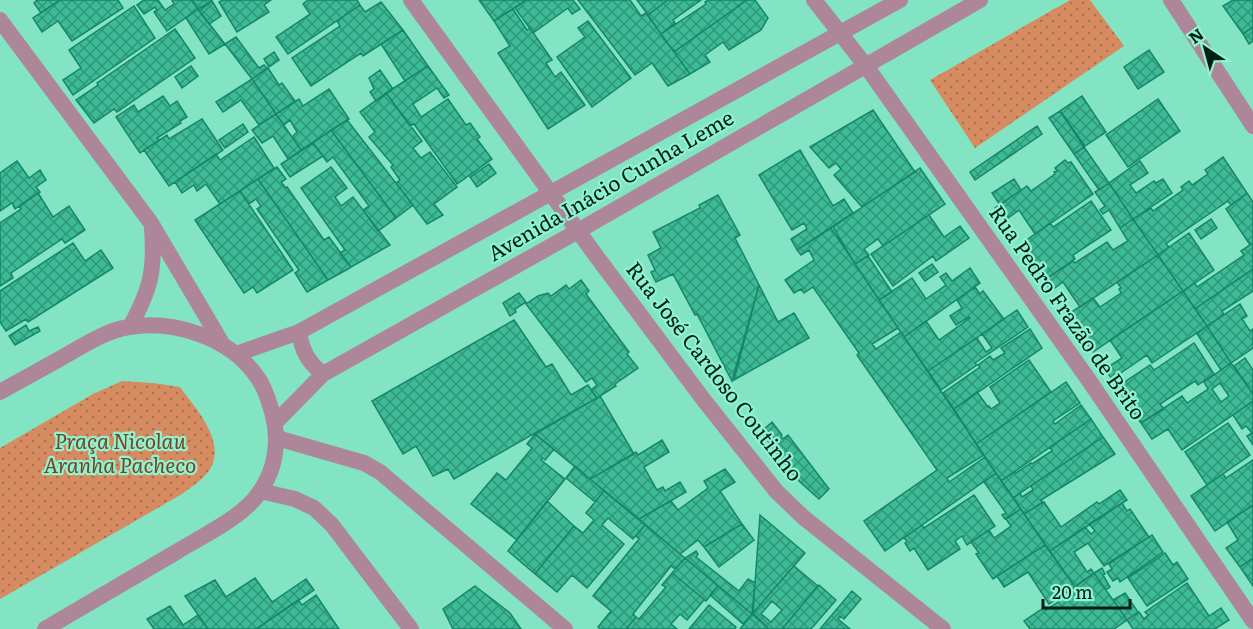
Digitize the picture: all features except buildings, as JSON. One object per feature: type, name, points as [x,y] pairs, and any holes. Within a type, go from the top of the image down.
[{"type":"street","name":"Rua José Cardoso Coutinho","points":[[411,0],[578,231],[703,399],[776,491],[803,517],[943,629]]},
{"type":"street","name":"Rua Pedro Frazão de Brito","points":[[814,0],[866,66],[1095,389],[1253,621]]},
{"type":"street","name":"Avenida Inácio Cunha Leme","points":[[229,350],[299,332],[900,0]]},
{"type":"street","name":"Avenida Inácio Cunha Leme","points":[[276,430],[323,374],[578,231],[980,0]]},
{"type":"street","points":[[1171,2],[1253,126]]},
{"type":"street","points":[[1,22],[151,223],[229,350],[255,374],[267,394],[276,430],[272,470],[260,491],[230,520],[45,629]]},
{"type":"street","points":[[130,327],[145,298],[151,278],[153,248],[151,223]]},
{"type":"street","points":[[0,392],[89,342],[110,332],[130,327],[161,326],[188,330],[229,350]]},
{"type":"street","points":[[299,332],[301,348],[311,364],[323,374]]},
{"type":"street","points":[[276,430],[364,463],[380,472],[566,629]]},
{"type":"street","points":[[260,491],[296,499],[314,508],[332,525],[411,629]]},
{"type":"green space","points":[[1070,0],[1090,0],[1124,46],[975,148],[930,80]]},
{"type":"green space","name":"Praça Nicolau Aranha Pacheco","points":[[122,381],[180,387],[208,427],[213,439],[215,450],[208,472],[182,494],[0,599],[0,448],[93,394]]}]
